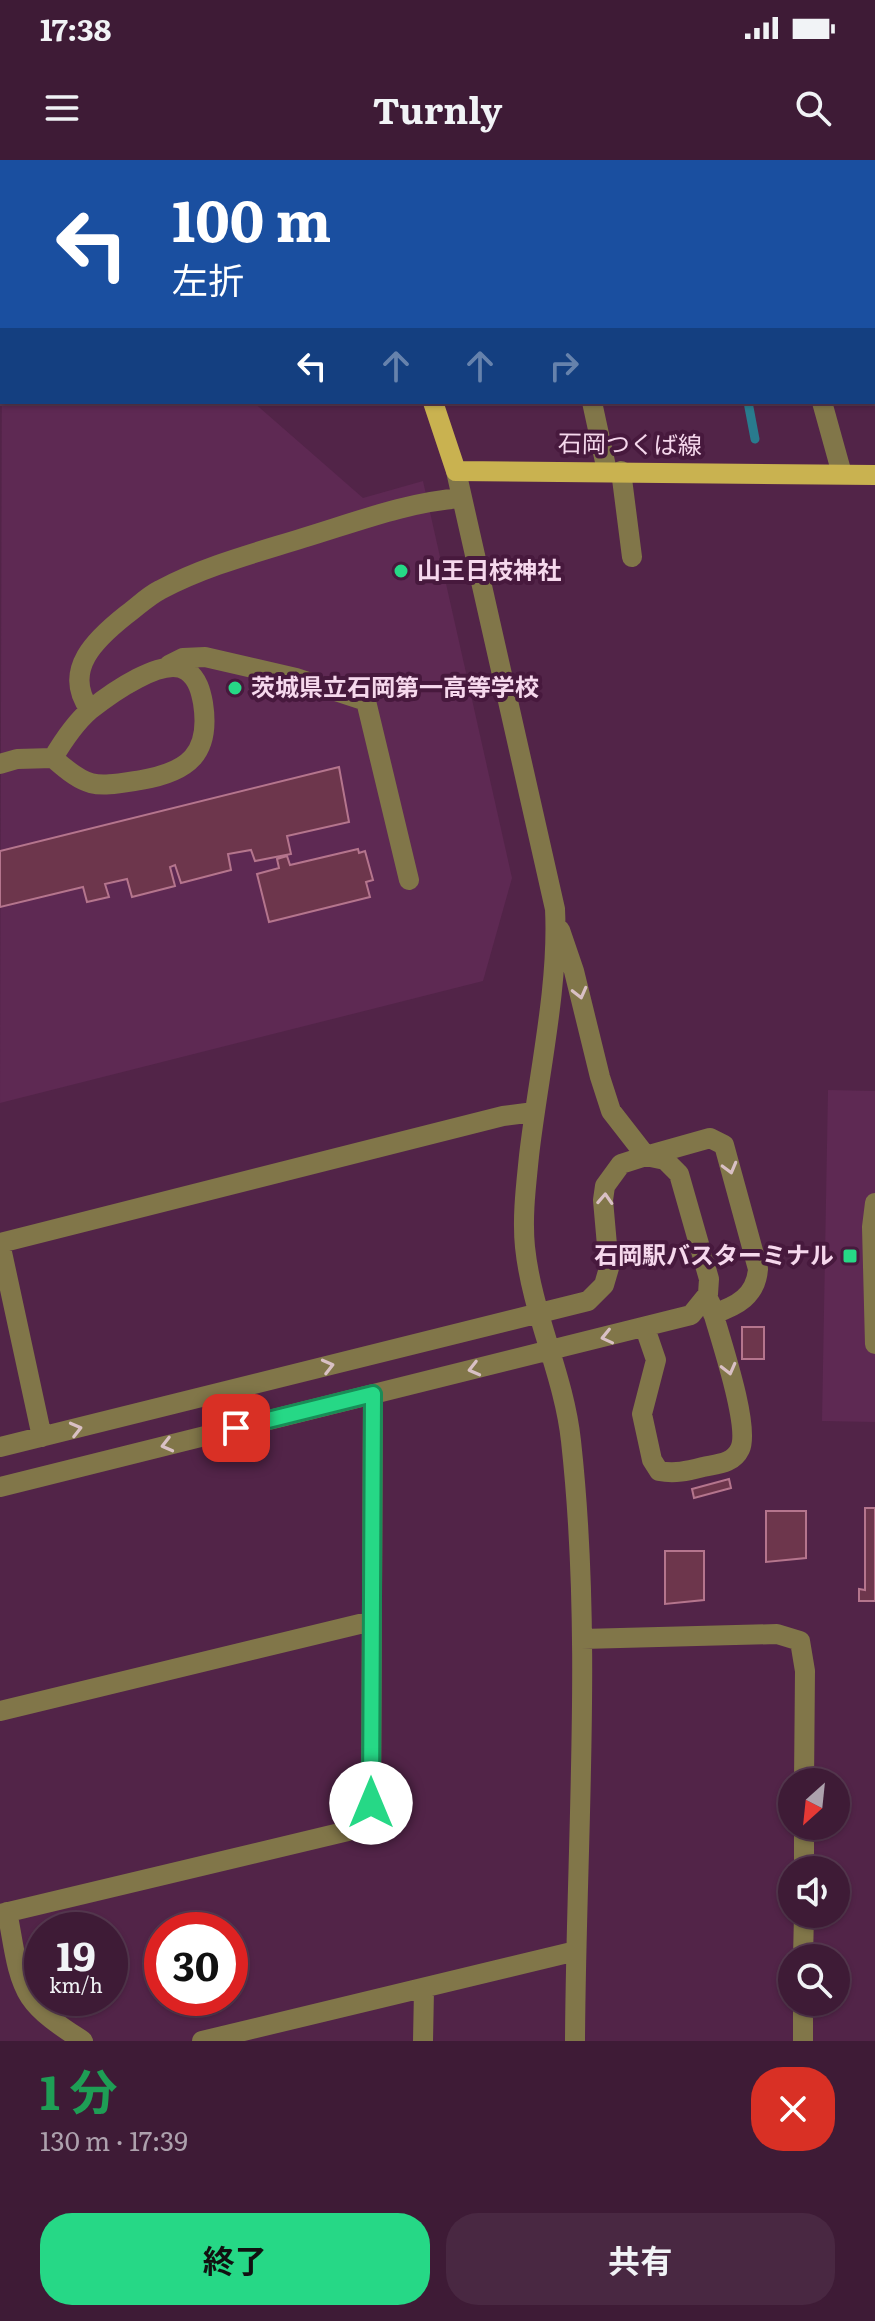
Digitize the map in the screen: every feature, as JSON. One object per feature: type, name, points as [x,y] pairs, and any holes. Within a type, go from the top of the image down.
[{"type":"main road","points":[[434,404],[456,471]]},
{"type":"main road","name":"石岡つくば線","points":[[456,471],[875,475]]},
{"type":"street","points":[[593,404],[614,471],[632,557]]},
{"type":"street","points":[[823,404],[842,474]]},
{"type":"street","points":[[456,471],[556,919],[574,971],[600,1077],[611,1111],[646,1156],[665,1160],[679,1174],[709,1279],[710,1304],[734,1390],[741,1448],[730,1462],[673,1474],[659,1471],[652,1460],[642,1414],[656,1360],[645,1328]]},
{"type":"street","points":[[90,710],[83,701],[81,677],[84,656],[95,640],[157,591],[199,571],[409,505],[462,498]]},
{"type":"street","points":[[53,758],[67,735],[90,710],[148,673],[183,658],[205,657],[296,678],[366,701],[409,880]]},
{"type":"street","points":[[0,764],[17,759],[53,758],[74,777],[97,787],[163,776],[184,767],[198,753],[207,726],[201,689],[187,672],[169,665]]},
{"type":"street","points":[[556,919],[555,956],[524,1197],[525,1246],[538,1315],[565,1404],[571,1440],[582,1639],[575,2041]]},
{"type":"street","points":[[42,1437],[0,1243],[503,1116],[534,1112]]},
{"type":"street","points":[[0,1447],[588,1301],[604,1285],[609,1268],[603,1200],[605,1186],[621,1164],[710,1138],[724,1145],[758,1269],[757,1285],[733,1308],[710,1304],[691,1315],[645,1328],[0,1487]]},
{"type":"street","points":[[875,1203],[872,1227],[875,1344]]},
{"type":"street","points":[[83,2041],[30,1997],[21,1977],[4,1913],[348,1831],[363,1823],[371,1803],[373,1394]]},
{"type":"street","points":[[0,1711],[372,1621]]},
{"type":"street","points":[[582,1639],[777,1634],[800,1641],[805,1671],[804,1768]]},
{"type":"street","points":[[202,2041],[576,1951]]},
{"type":"street","points":[[423,2041],[424,1990]]},
{"type":"street","points":[[803,2016],[803,2041]]},
{"type":"shaded area","name":"茨城県立石岡第一高等学校","points":[[2,404],[255,404],[363,498],[423,481],[512,878],[483,981],[0,1103]]},
{"type":"shaded area","name":"石岡駅バスターミナル","points":[[828,1090],[875,1091],[875,1422],[822,1421]]},
{"type":"building","points":[[339,767],[349,822],[287,836],[291,854],[255,861],[251,850],[228,854],[231,870],[181,883],[175,865],[170,867],[175,886],[132,897],[127,879],[105,884],[109,897],[87,902],[83,887],[0,907],[0,851]]},
{"type":"building","points":[[358,849],[359,853],[365,851],[373,880],[366,882],[370,897],[269,922],[257,874],[279,868],[277,859],[287,856],[290,865]]},
{"type":"building","points":[[742,1327],[764,1327],[764,1359],[742,1359]]},
{"type":"building","points":[[729,1479],[731,1488],[694,1498],[692,1489]]},
{"type":"building","points":[[865,1508],[875,1508],[875,1601],[859,1601],[859,1589],[865,1590]]},
{"type":"building","points":[[766,1511],[806,1511],[806,1558],[766,1562]]},
{"type":"building","points":[[665,1551],[704,1551],[704,1600],[665,1604]]},
{"type":"waterway","points":[[748,404],[755,439]]},
{"type":"place","name":"山王日枝神社","points":[[401,571]]},
{"type":"place","name":"茨城県立石岡第一高等学校","points":[[235,688]]},
{"type":"place","name":"石岡駅バスターミナル","points":[[850,1256]]},
{"type":"route","points":[[236,1428],[373,1394],[371,1803]]}]
